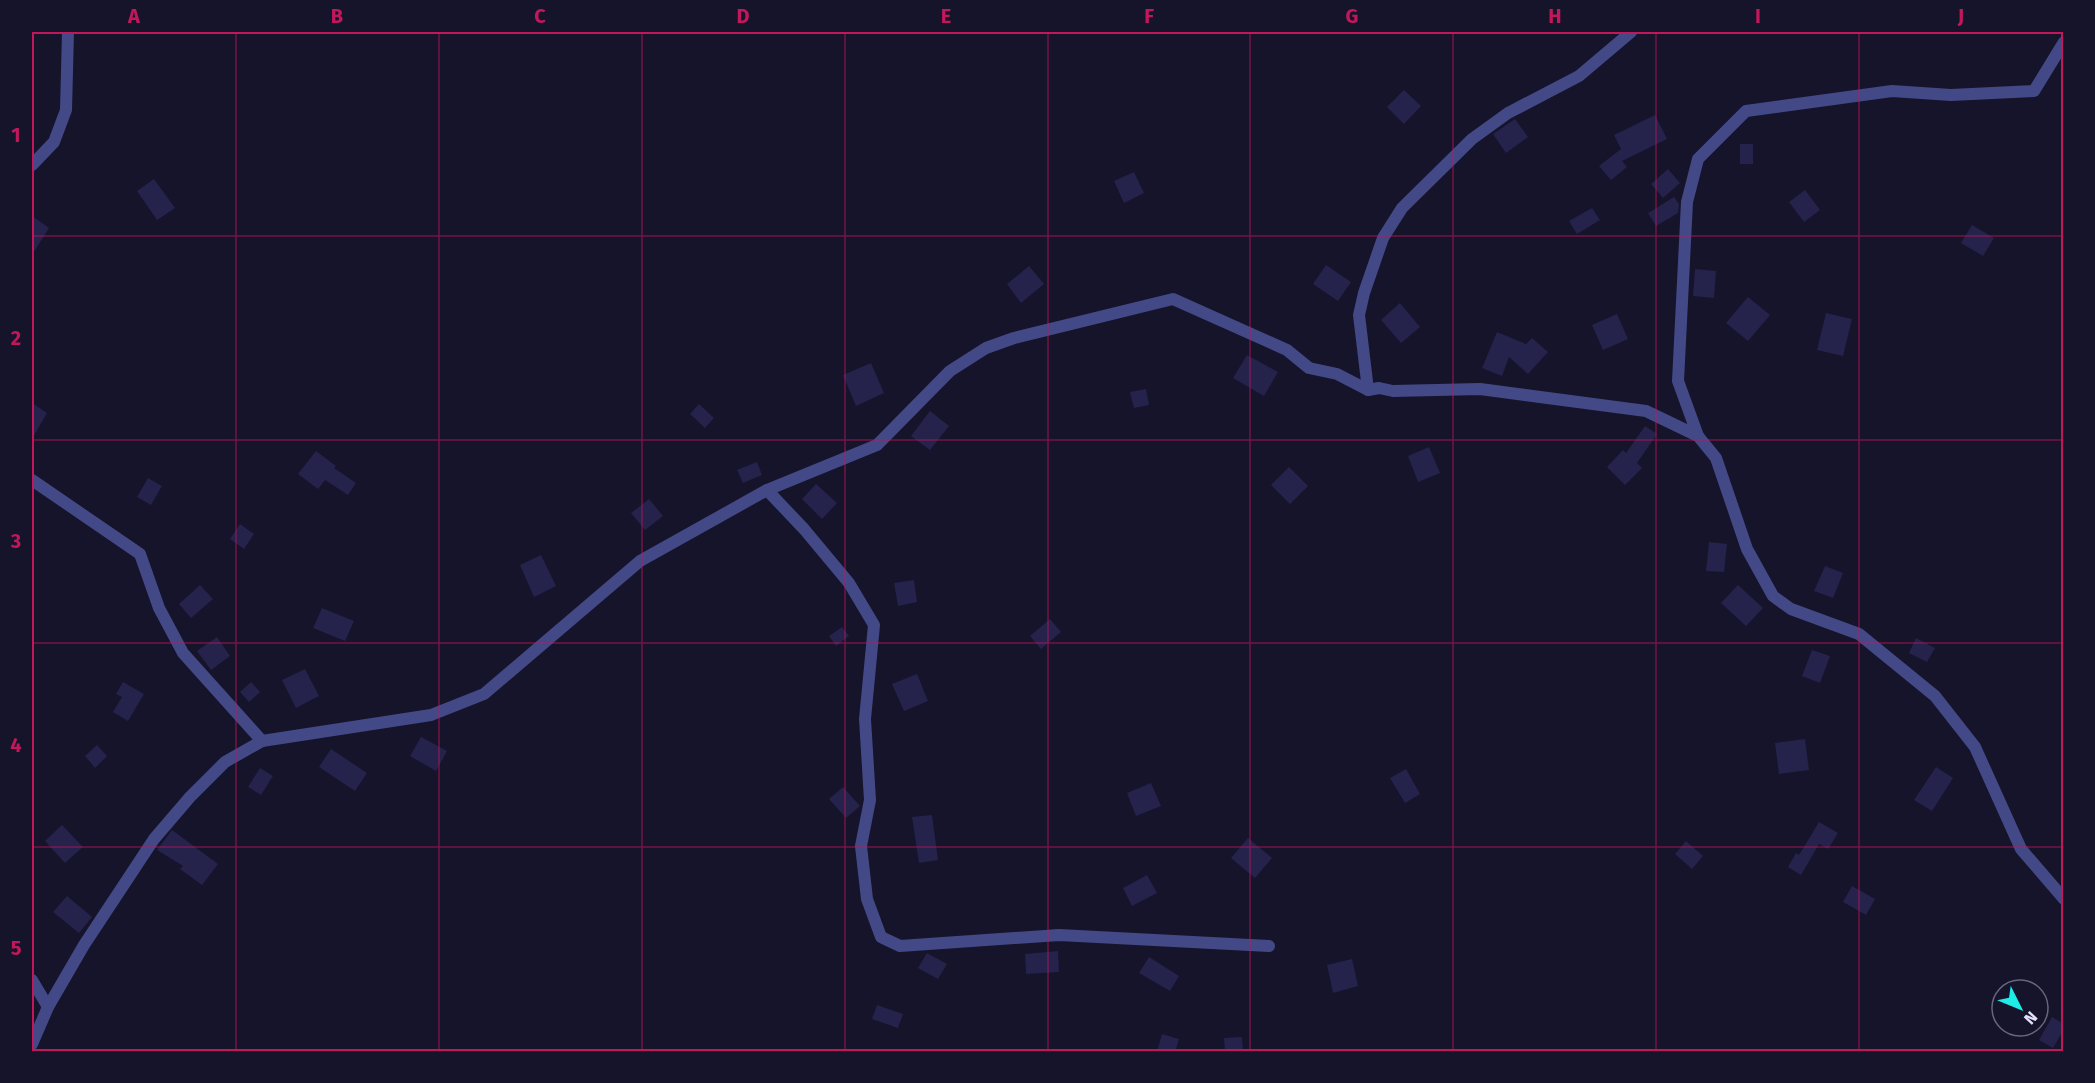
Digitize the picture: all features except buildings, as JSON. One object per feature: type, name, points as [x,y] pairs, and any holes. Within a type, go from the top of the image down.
[{"type":"street","points":[[32,165],[54,142],[66,110],[68,32]]},
{"type":"street","points":[[1368,390],[1359,315],[1383,238],[1402,208],[1472,139],[1508,112],[1579,76],[1631,32]]},
{"type":"street","points":[[2064,42],[2034,91],[1951,95],[1892,91],[1746,111],[1698,159],[1687,202],[1678,381],[1698,436],[1716,458],[1747,549],[1773,596],[1791,609],[1859,634],[1935,696],[1975,747],[2021,849],[2064,899]]},
{"type":"street","points":[[32,1044],[48,1007],[84,945],[154,839],[190,797],[225,762],[262,741],[431,715],[484,694],[640,561],[767,490],[876,445],[950,371],[986,348],[1014,338],[1173,299],[1287,350],[1309,368],[1337,374],[1368,390],[1379,388],[1393,391],[1480,389],[1646,411],[1698,436]]},
{"type":"street","points":[[32,480],[140,554],[159,608],[183,652],[262,741]]},
{"type":"street","points":[[767,490],[804,529],[849,584],[874,625],[866,719],[870,800],[861,846],[867,899],[882,937],[900,946],[1059,936],[1269,946]]},
{"type":"street","points":[[32,980],[48,1007]]}]
